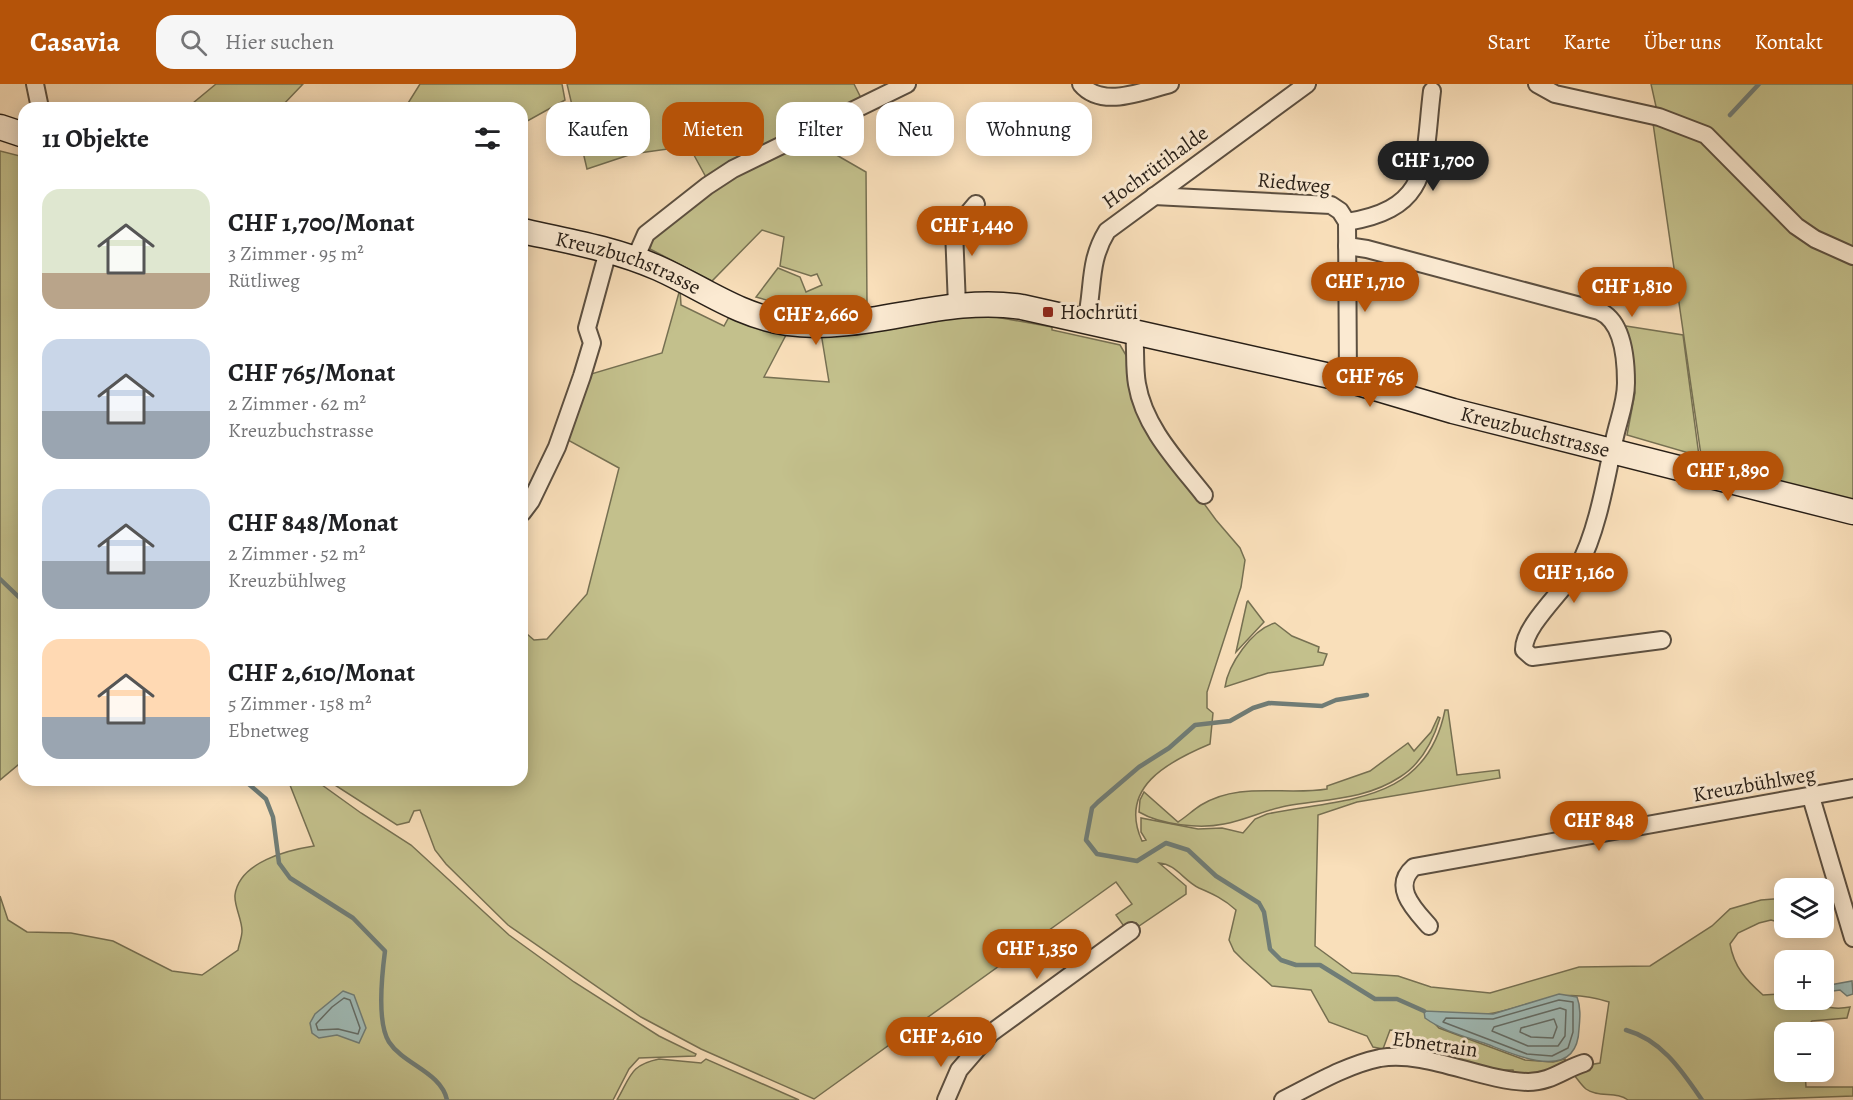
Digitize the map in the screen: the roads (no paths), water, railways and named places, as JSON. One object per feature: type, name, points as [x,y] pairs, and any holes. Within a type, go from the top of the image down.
[{"type":"street","points":[[35,84],[39,102]]},
{"type":"street","points":[[635,259],[646,234],[707,186],[734,169],[907,84]]},
{"type":"street","points":[[1081,84],[1088,92],[1099,97],[1136,93],[1170,84]]},
{"type":"street","name":"Hochrütihalde","points":[[1086,322],[1096,248],[1107,231],[1307,84]]},
{"type":"street","points":[[1537,84],[1555,94],[1659,117],[1706,135],[1796,226],[1815,239],[1853,256]]},
{"type":"street","points":[[1347,222],[1377,218],[1406,201],[1420,179],[1432,91]]},
{"type":"street","points":[[0,127],[18,133]]},
{"type":"street","points":[[0,142],[18,145]]},
{"type":"street","name":"Riedweg","points":[[1154,196],[1331,204],[1340,211],[1347,222],[1348,380]]},
{"type":"street","points":[[957,306],[954,230],[976,204]]},
{"type":"street","name":"Kreuzbuchstrasse","points":[[528,232],[608,250],[635,259],[734,309],[789,323],[846,323],[957,306],[1007,304],[1348,380],[1454,411],[1853,512]]},
{"type":"street","points":[[1347,246],[1367,249],[1606,314],[1616,324],[1626,382],[1624,404],[1592,532],[1579,566],[1561,593],[1529,630],[1524,642],[1524,650],[1532,657],[1662,640]]},
{"type":"street","points":[[528,505],[557,447],[582,376],[592,343],[587,328],[608,250]]},
{"type":"street","points":[[1134,332],[1137,383],[1144,411],[1170,452],[1204,495]]},
{"type":"street","name":"Kreuzbühlweg","points":[[1430,926],[1405,894],[1405,879],[1414,867],[1853,788]]},
{"type":"street","points":[[1811,796],[1853,938]]},
{"type":"street","points":[[946,1100],[959,1070],[991,1033],[1131,931]]},
{"type":"street","name":"Ebnetrain","points":[[1283,1100],[1324,1080],[1380,1058],[1416,1060],[1528,1082],[1554,1078],[1584,1063]]},
{"type":"water","points":[[1852,981],[1853,994],[1847,996],[1840,990],[1834,991],[1834,984]]},
{"type":"water","points":[[343,991],[354,995],[366,1028],[359,1043],[337,1035],[319,1038],[312,1033],[310,1023],[315,1014]]},
{"type":"water","points":[[1559,994],[1577,997],[1580,1017],[1576,1046],[1568,1056],[1556,1061],[1542,1061],[1511,1053],[1446,1030],[1425,1018],[1424,1011],[1493,1014]]},
{"type":"waterway","points":[[1730,115],[1759,84]]},
{"type":"waterway","points":[[0,579],[18,596]]},
{"type":"waterway","points":[[1367,695],[1336,700],[1322,706],[1269,703],[1253,708],[1230,721],[1195,725],[1169,748],[1139,767],[1092,808],[1086,840],[1097,854],[1137,861],[1166,843],[1188,850],[1216,876],[1259,903],[1264,912],[1270,949],[1281,960],[1296,965],[1320,965],[1375,999],[1397,999],[1424,1011]]},
{"type":"waterway","points":[[251,786],[266,799],[273,817],[279,863],[290,878],[353,918],[385,951],[381,998],[385,1034],[396,1050],[438,1082],[447,1100]]},
{"type":"waterway","points":[[1626,1030],[1639,1035],[1661,1049],[1679,1068],[1702,1100]]},
{"type":"place","name":"Hochrüti","points":[[1048,312]]}]
